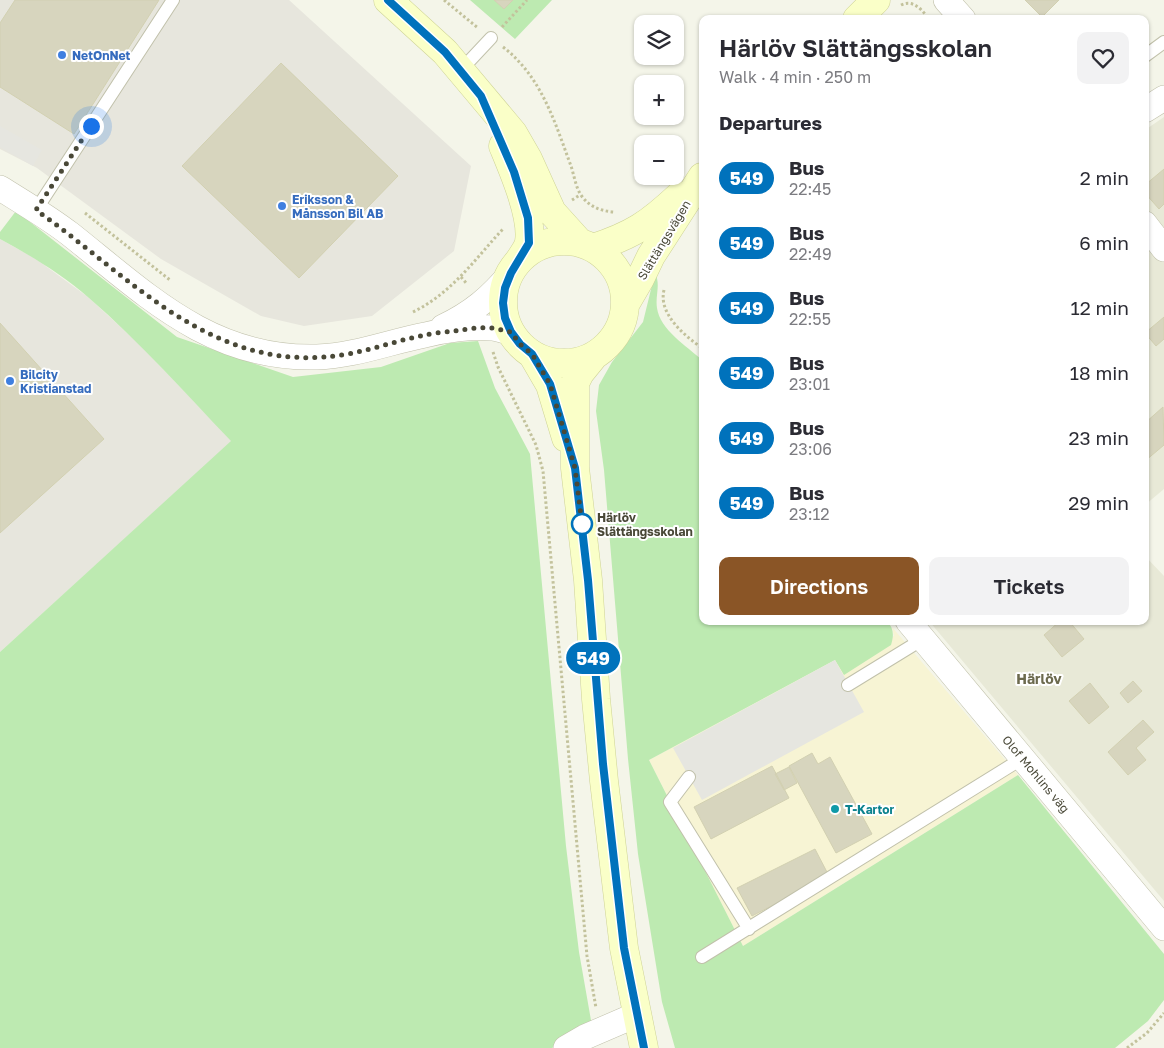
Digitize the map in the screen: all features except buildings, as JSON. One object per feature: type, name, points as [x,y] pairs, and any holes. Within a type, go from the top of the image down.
[{"type":"main road","points":[[388,0],[445,52],[461,70],[513,133],[528,159],[540,215],[529,243],[505,288],[503,303],[505,318],[502,330],[532,354],[547,361],[562,364],[578,362],[593,357]]},
{"type":"main road","points":[[864,15],[887,3]]},
{"type":"main road","name":"Slättängsvägen","points":[[587,246],[614,242],[637,231],[653,220],[699,179]]},
{"type":"main road","name":"Slättängsvägen","points":[[626,303],[651,256],[699,181]]},
{"type":"main road","points":[[540,215],[610,262],[622,281],[626,303],[624,319],[617,334],[606,347],[593,357],[580,373],[575,383],[575,468],[587,571],[596,699],[606,799],[624,948],[644,1048]]},
{"type":"main road","points":[[514,268],[534,250],[553,242],[567,241],[587,246]]},
{"type":"main road","points":[[532,354],[550,384],[575,468]]},
{"type":"street","points":[[946,0],[960,15]]},
{"type":"street","points":[[1149,107],[1164,98]]},
{"type":"street","points":[[0,188],[68,232],[151,299],[188,324],[240,347],[290,357],[320,357],[347,354],[426,334],[476,328],[502,330]]},
{"type":"street","points":[[1149,229],[1164,249]]},
{"type":"street","points":[[426,334],[460,318],[483,304],[514,268]]},
{"type":"street","name":"Olof Mohlins väg","points":[[916,630],[1164,928]]},
{"type":"street","points":[[566,1048],[585,1037],[636,1014]]},
{"type":"lane","points":[[36,210],[172,0]]},
{"type":"lane","points":[[461,70],[491,38]]},
{"type":"lane","points":[[1149,53],[1164,42]]},
{"type":"lane","points":[[848,684],[916,630]]},
{"type":"lane","points":[[702,957],[1023,758]]},
{"type":"lane","points":[[689,776],[670,802],[749,929]]},
{"type":"path","points":[[411,313],[443,292],[461,277],[509,224],[540,215],[580,195],[575,175],[547,104],[535,81],[512,54],[444,0]]},
{"type":"path","points":[[491,38],[527,0]]},
{"type":"path","points":[[887,3],[907,1],[917,5],[926,15]]},
{"type":"path","points":[[82,211],[170,280]]},
{"type":"path","points":[[461,277],[478,295],[483,304]]},
{"type":"path","points":[[664,287],[662,296],[670,320],[699,346]]},
{"type":"path","points":[[502,330],[491,346],[498,366],[536,445],[543,470],[586,956],[601,1031]]},
{"type":"path","points":[[1127,1048],[1147,1033],[1164,1012]]},
{"type":"shaded area","points":[[0,0],[289,0],[471,166],[454,251],[372,316],[304,326],[261,316],[161,259],[37,168],[0,149]]},
{"type":"shaded area","points":[[1164,117],[1164,489],[1149,502],[1149,127]]},
{"type":"shaded area","points":[[0,126],[42,150],[33,166],[0,147]]},
{"type":"shaded area","points":[[0,239],[36,259],[88,297],[138,343],[232,441],[0,652]]},
{"type":"shaded area","points":[[1149,560],[1164,576],[1164,901],[932,625],[1149,625]]},
{"type":"shaded area","points":[[892,627],[1018,775],[743,946],[649,760],[835,660],[894,636]]},
{"type":"shaded area","points":[[835,660],[864,712],[702,800],[673,748]]},
{"type":"green space","points":[[470,0],[552,0],[515,39]]},
{"type":"green space","points":[[16,211],[177,337],[293,377],[381,367],[450,343],[478,341],[495,388],[530,454],[566,846],[579,952],[592,1026],[552,1048],[0,1048],[0,652],[231,441],[144,350],[89,298],[46,266],[0,239],[0,232]]},
{"type":"green space","points":[[655,273],[658,282],[657,308],[659,316],[675,337],[699,357],[699,625],[890,625],[893,632],[891,645],[844,675],[835,660],[649,760],[743,946],[1018,775],[1164,954],[1164,1000],[1148,1021],[1115,1048],[675,1048],[662,1002],[638,854],[628,759],[604,470],[596,411],[599,385],[612,362],[643,322]]},
{"type":"bus line","name":"549","points":[[388,0],[445,52],[481,96],[514,172],[528,218],[529,243],[511,273],[505,288],[503,303],[505,318],[511,332],[520,344],[532,354],[550,384],[575,468],[588,580],[596,699],[624,948],[644,1048]]},
{"type":"place","name":"NetOnNet","points":[[62,55]]},
{"type":"place","name":"Eriksson & Månsson Bil AB","points":[[282,206]]},
{"type":"place","name":"Bilcity Kristianstad","points":[[10,381]]},
{"type":"place","name":"Härlöv Slättängsskolan","points":[[582,524]]},
{"type":"place","name":"T-Kartor","points":[[835,809]]},
{"type":"district","name":"Härlöv","points":[[1039,678]]},
{"type":"route","points":[[91,126],[36,210],[68,232],[151,299],[188,324],[240,347],[290,357],[320,357],[347,354],[426,334],[476,328],[492,328],[511,332],[520,344],[532,354],[550,384],[575,468],[582,524]]}]
